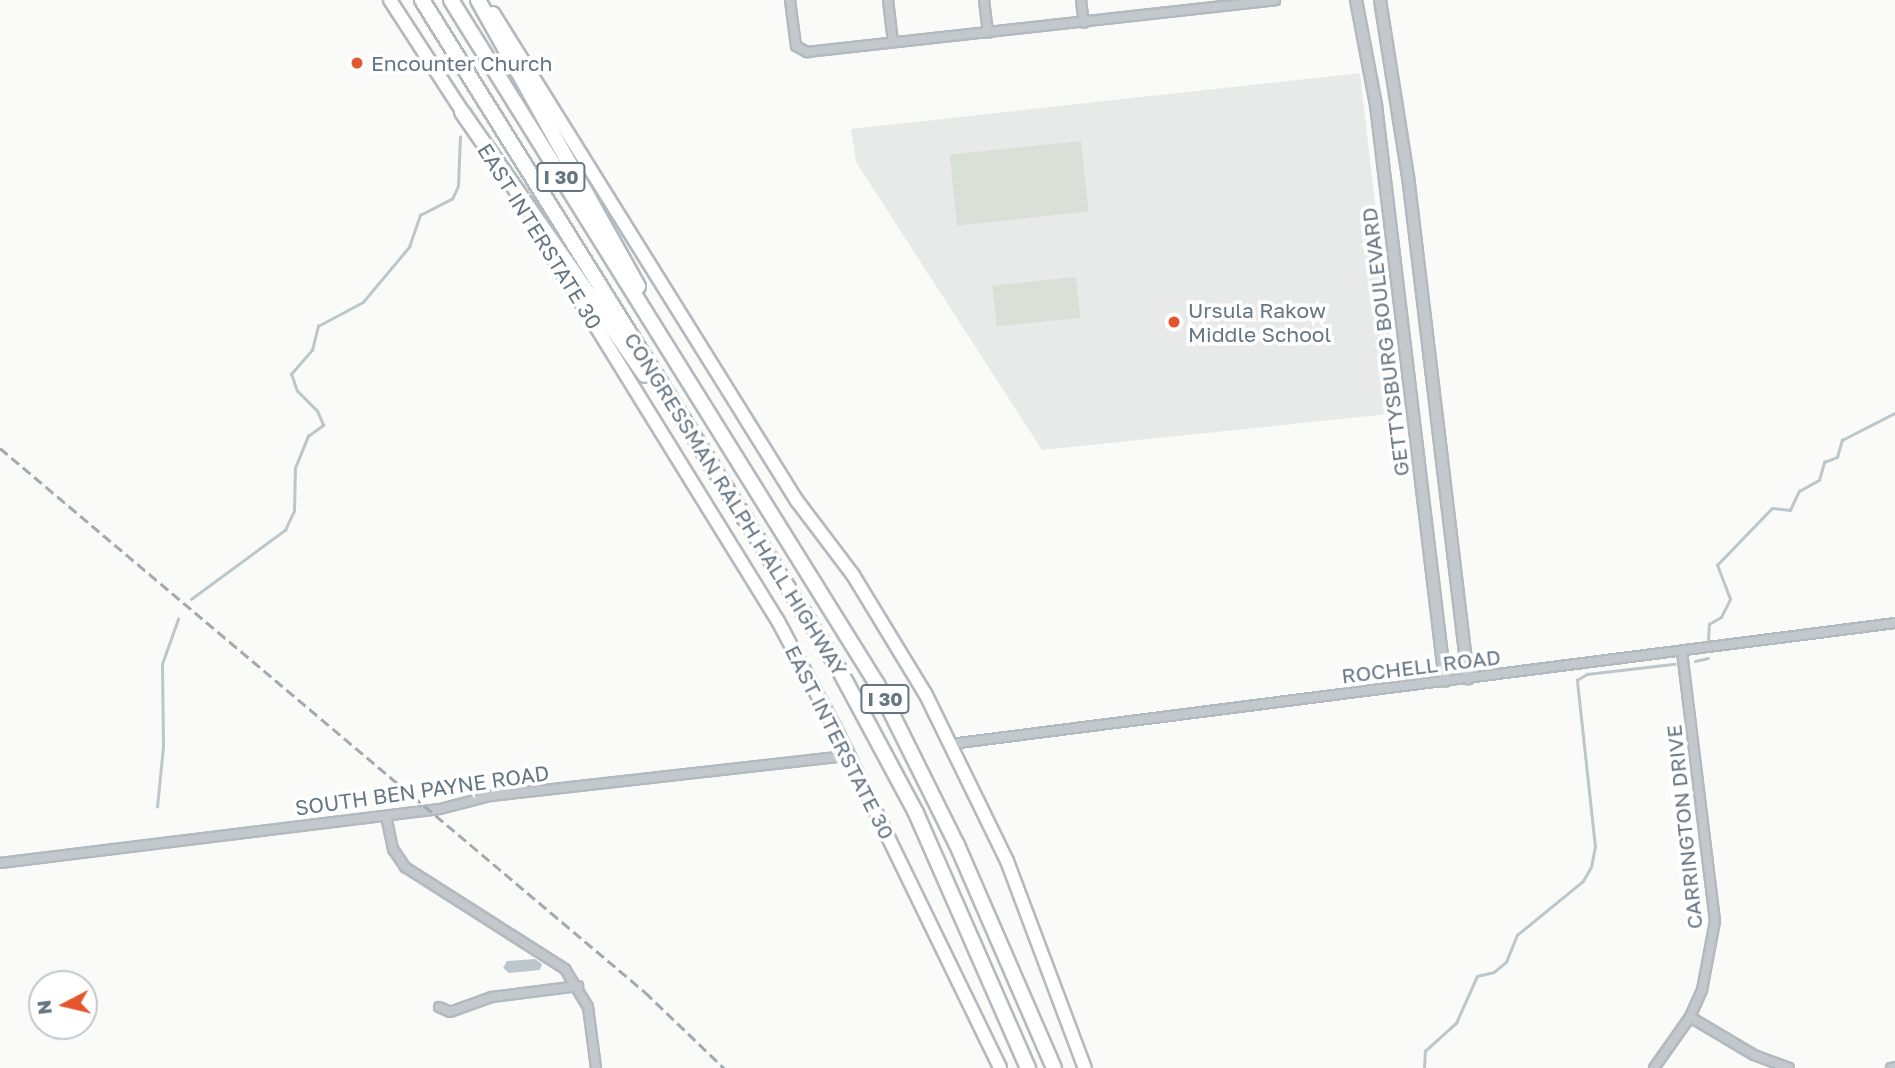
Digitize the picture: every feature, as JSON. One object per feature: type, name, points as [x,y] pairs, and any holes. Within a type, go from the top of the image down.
[{"type":"highway","name":"CONGRESSMAN RALPH HALL HIGHWAY","points":[[422,0],[841,673],[916,813],[1028,1068]]},
{"type":"highway","name":"CONGRESSMAN RALPH HALL HIGHWAY","points":[[451,0],[877,684],[957,845],[1054,1068]]},
{"type":"highway","points":[[478,0],[626,262],[672,353]]},
{"type":"highway","points":[[462,112],[793,595]]},
{"type":"main road","name":"EAST INTERSTATE 30","points":[[390,0],[745,564],[849,756],[1000,1068]]},
{"type":"main road","points":[[484,0],[797,501],[868,597],[951,744],[1007,861],[1085,1068]]},
{"type":"street","points":[[790,0],[798,50],[1084,23],[1275,0]]},
{"type":"street","points":[[888,0],[893,43]]},
{"type":"street","points":[[984,0],[988,33]]},
{"type":"street","points":[[1082,0],[1084,23]]},
{"type":"street","name":"GETTYSBURG BOULEVARD","points":[[1356,0],[1376,106],[1445,681]]},
{"type":"street","name":"GETTYSBURG BOULEVARD","points":[[1380,0],[1408,176],[1468,678]]},
{"type":"street","name":"ROCHELL ROAD","points":[[951,744],[1895,623]]},
{"type":"street","name":"CARRINGTON DRIVE","points":[[1654,1068],[1690,1017],[1712,954],[1715,921],[1682,652]]},
{"type":"street","name":"SOUTH BEN PAYNE ROAD","points":[[0,863],[386,816],[490,796],[849,756]]},
{"type":"street","points":[[386,816],[393,849],[405,867],[565,970],[578,986],[588,1007],[596,1068]]},
{"type":"street","points":[[439,1007],[450,1012],[492,997],[578,986]]},
{"type":"street","points":[[1690,1017],[1754,1055],[1789,1068]]},
{"type":"shaded area","name":"Ursula Rakow Middle School","points":[[1360,73],[1399,413],[1042,450],[856,162],[851,129]]},
{"type":"shaded area","points":[[1081,141],[1088,212],[957,225],[950,155]]},
{"type":"shaded area","points":[[1076,277],[1080,318],[997,327],[992,286]]},
{"type":"shaded area","points":[[535,959],[542,964],[540,970],[509,973],[503,968],[507,961]]},
{"type":"waterway","points":[[191,599],[285,530],[294,511],[295,468],[308,436],[323,425],[317,411],[297,391],[291,374],[312,350],[318,326],[363,302],[409,247],[420,215],[452,199],[458,186],[460,137]]},
{"type":"waterway","points":[[1708,641],[1709,624],[1721,617],[1730,599],[1717,565],[1772,508],[1790,510],[1799,491],[1819,480],[1824,462],[1837,457],[1842,440],[1895,413]]},
{"type":"waterway","points":[[157,807],[163,747],[162,664],[178,619]]},
{"type":"waterway","points":[[1695,661],[1708,658]]},
{"type":"waterway","points":[[1424,1068],[1425,1051],[1456,1023],[1477,976],[1494,972],[1506,962],[1517,935],[1583,881],[1591,867],[1595,847],[1577,680],[1587,674],[1674,664]]},
{"type":"railway","points":[[0,448],[645,992],[724,1068]]},
{"type":"place","name":"Encounter Church","points":[[357,63]]},
{"type":"place","name":"Ursula Rakow Middle School","points":[[1174,322]]}]
